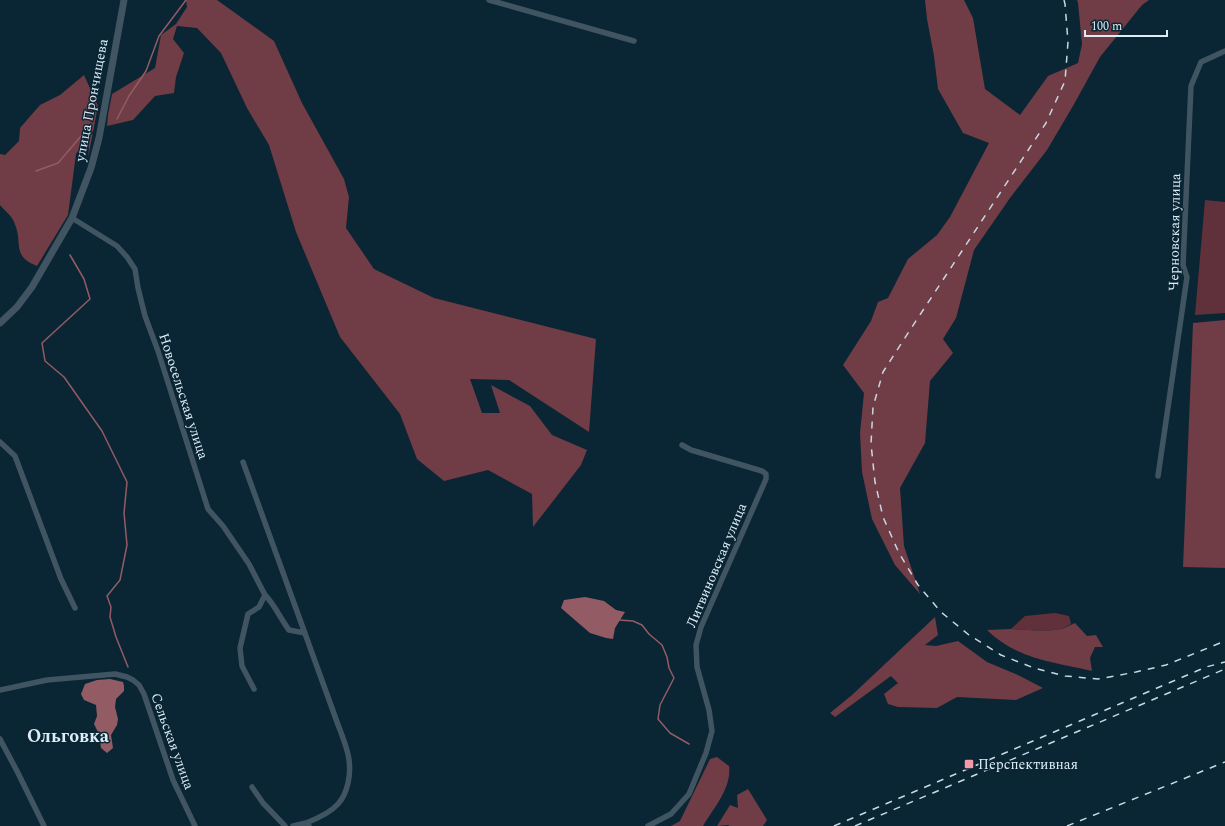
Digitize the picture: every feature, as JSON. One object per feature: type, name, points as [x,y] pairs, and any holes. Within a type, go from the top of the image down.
[{"type":"street","name":"улица Прончищева","points":[[0,322],[17,307],[32,287],[72,218],[91,168],[99,138],[124,0]]},
{"type":"street","points":[[489,0],[634,41]]},
{"type":"street","name":"Черновская улица","points":[[1158,476],[1188,277],[1183,265],[1190,86],[1201,62],[1225,51]]},
{"type":"street","name":"Новосельская улица","points":[[72,218],[117,246],[135,269],[145,316],[158,351],[208,509],[223,526],[249,564],[265,595],[272,602],[289,630],[305,633]]},
{"type":"street","points":[[0,442],[15,456],[61,579],[74,608]]},
{"type":"street","name":"Литвиновская улица","points":[[648,826],[671,814],[688,794],[706,753],[712,731],[709,710],[697,666],[696,645],[701,627],[766,479],[766,474],[762,471],[692,450],[682,445]]},
{"type":"street","points":[[243,462],[337,722],[349,760],[349,779],[343,797],[337,805],[308,825],[293,826]]},
{"type":"street","points":[[254,690],[242,666],[240,648],[248,614],[259,607],[265,595]]},
{"type":"street","name":"Сельская улица","points":[[0,690],[47,680],[81,676],[115,674],[128,677],[133,680],[139,685],[144,694],[173,780],[195,826]]},
{"type":"street","points":[[0,739],[44,826]]},
{"type":"street","points":[[252,787],[263,803],[285,826]]},
{"type":"shaded area","points":[[186,0],[217,0],[274,41],[302,103],[344,179],[349,197],[346,228],[374,269],[434,298],[596,339],[589,432],[509,380],[470,379],[482,413],[500,413],[491,385],[530,406],[552,435],[587,450],[581,465],[533,527],[532,494],[488,470],[444,481],[417,459],[400,414],[340,337],[296,232],[269,145],[247,108],[221,53],[197,28],[177,26],[173,39],[184,53],[176,77],[174,93],[155,96],[133,120],[107,126],[112,94],[155,68],[161,35],[176,24],[187,7]]},
{"type":"shaded area","points":[[925,0],[964,0],[973,18],[985,89],[1020,115],[1048,76],[1078,63],[1082,44],[1077,0],[1149,0],[1142,5],[1100,57],[1047,150],[1010,198],[974,250],[956,318],[943,339],[953,353],[930,381],[925,443],[900,488],[904,546],[920,594],[895,565],[872,519],[862,472],[860,433],[864,393],[843,365],[871,321],[878,302],[888,298],[908,259],[937,235],[950,217],[989,143],[963,133],[938,89]]},
{"type":"shaded area","points":[[84,75],[98,106],[88,158],[89,148],[84,143],[76,154],[68,215],[37,266],[29,262],[20,253],[17,229],[10,215],[0,205],[0,154],[5,155],[19,141],[20,128],[40,105],[60,95]]},
{"type":"shaded area","points":[[1205,200],[1225,202],[1225,313],[1195,315]]},
{"type":"shaded area","points":[[1225,320],[1225,568],[1183,567],[1193,323]]},
{"type":"shaded area","points":[[585,597],[604,601],[616,610],[625,612],[615,628],[613,639],[590,633],[561,608],[564,600]]},
{"type":"shaded area","points":[[1055,613],[1069,616],[1071,624],[1062,629],[1045,631],[1011,629],[1025,616]]},
{"type":"shaded area","points":[[935,617],[938,635],[925,645],[936,646],[958,641],[987,662],[1018,675],[1043,688],[1016,700],[957,697],[937,708],[898,707],[888,704],[884,694],[898,683],[891,676],[835,717],[830,713],[852,695]]},
{"type":"shaded area","points":[[1075,623],[1087,636],[1096,635],[1103,647],[1095,647],[1090,658],[1092,671],[1050,662],[1024,654],[1011,648],[987,630],[1011,629],[1045,631],[1062,629]]},
{"type":"shaded area","points":[[110,679],[123,682],[124,691],[116,699],[115,707],[118,719],[117,725],[111,735],[113,748],[107,753],[101,748],[99,734],[94,724],[97,716],[96,705],[84,700],[81,694],[85,684],[97,680]]},
{"type":"shaded area","points":[[717,757],[729,766],[728,782],[721,798],[703,826],[671,826],[680,821],[710,759]]},
{"type":"shaded area","points":[[748,789],[767,820],[763,826],[717,826],[730,805],[738,808],[737,795]]},
{"type":"waterway","points":[[117,119],[129,96],[146,71],[159,36],[186,0]]},
{"type":"waterway","points":[[36,171],[58,163],[82,135]]},
{"type":"waterway","points":[[70,255],[84,279],[90,299],[42,343],[45,361],[64,377],[102,431],[127,482],[124,513],[127,545],[120,580],[107,596],[111,607],[110,617],[128,667]]},
{"type":"waterway","points":[[619,620],[633,621],[642,625],[649,634],[662,645],[667,657],[669,668],[674,678],[660,705],[658,719],[670,733],[689,744]]},
{"type":"railway","points":[[1064,0],[1068,42],[1065,81],[1046,123],[883,372],[873,407],[871,444],[875,482],[883,517],[899,553],[918,585],[941,612],[969,635],[1001,655],[1034,668],[1065,676],[1098,679],[1166,665],[1225,641]]},
{"type":"railway","points":[[834,826],[1206,667],[1225,662]]},
{"type":"railway","points":[[855,826],[1225,669]]},
{"type":"railway","points":[[1067,826],[1225,762]]},
{"type":"place","name":"Перспективная","points":[[969,764]]},
{"type":"district","name":"Ольговка","points":[[68,736]]}]
